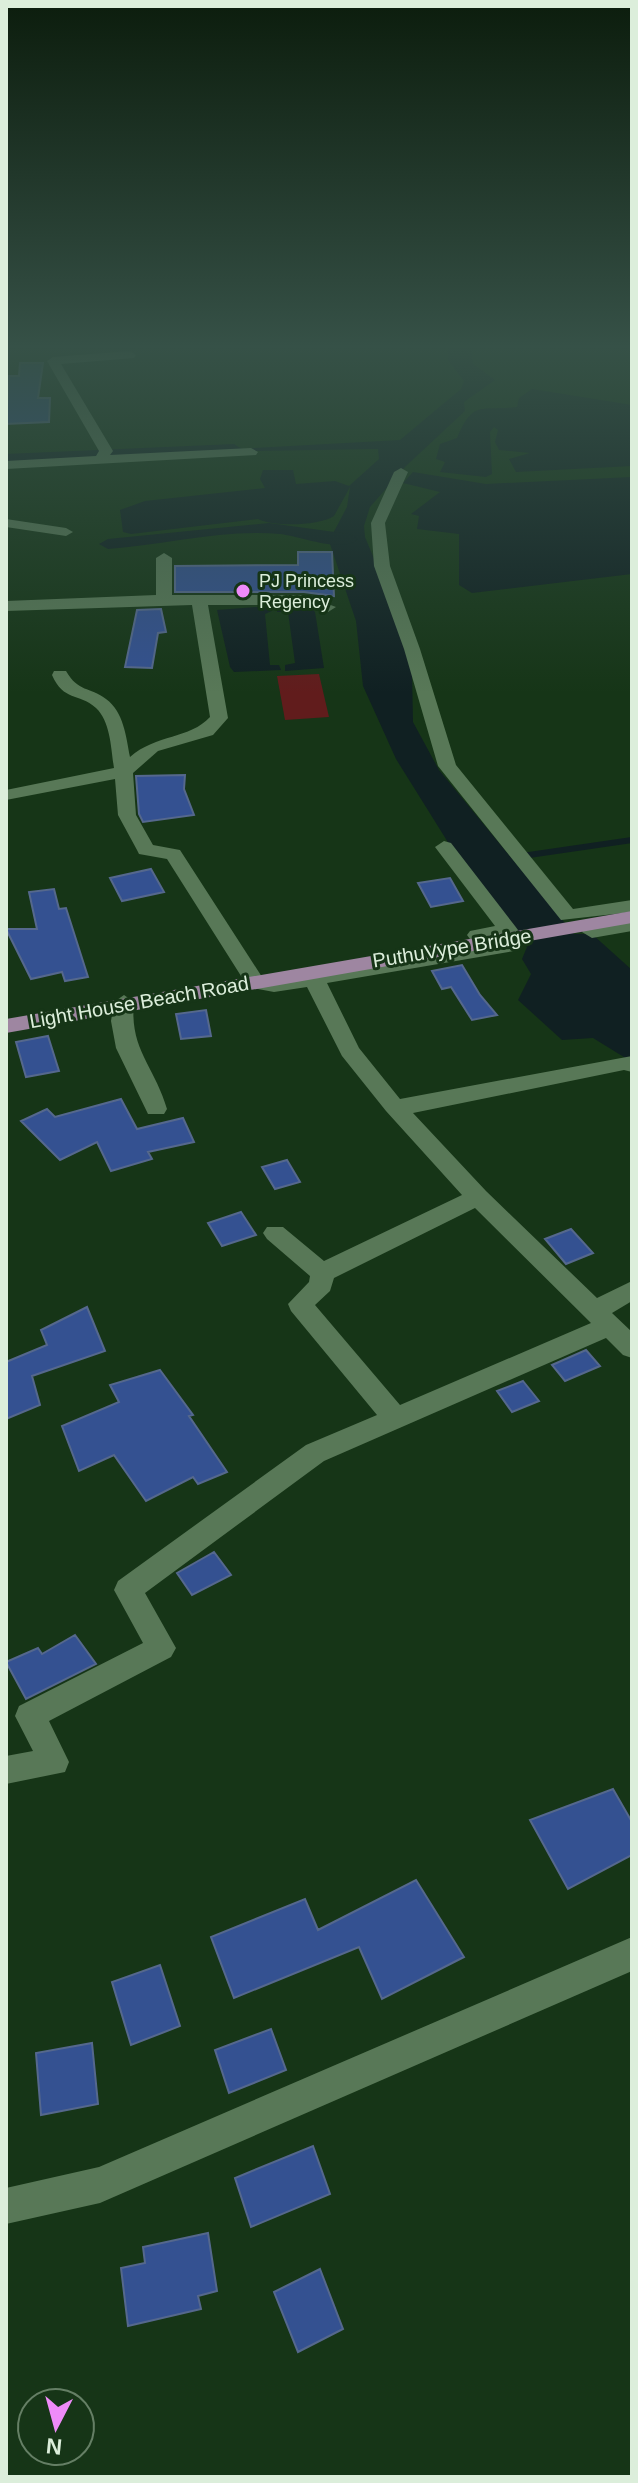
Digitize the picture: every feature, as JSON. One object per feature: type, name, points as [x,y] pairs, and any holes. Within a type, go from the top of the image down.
[{"type":"main road","name":"PuthuVype Bridge","points":[[263,980],[632,917]]},
{"type":"main road","name":"Light House Beach Road","points":[[6,1026],[124,1002],[263,980]]},
{"type":"street","points":[[6,465],[50,461]]},
{"type":"street","points":[[401,472],[378,523],[382,566],[412,649],[447,766],[568,916],[632,906]]},
{"type":"street","points":[[6,523],[66,532]]},
{"type":"street","points":[[164,558],[164,599]]},
{"type":"street","points":[[6,606],[164,599],[304,600],[328,607]]},
{"type":"street","points":[[6,795],[124,772],[152,747],[207,731],[219,718],[199,600]]},
{"type":"street","points":[[60,675],[66,688],[101,703],[114,721],[124,772],[127,815],[146,850],[173,854],[263,980],[274,986],[514,945]]},
{"type":"street","points":[[263,980],[263,971],[508,930],[444,847]]},
{"type":"street","points":[[592,932],[632,925]]},
{"type":"street","points":[[314,979],[350,1051],[394,1106],[478,1197],[632,1348]]},
{"type":"street","points":[[124,1002],[120,1024],[128,1057],[156,1109]]},
{"type":"street","points":[[394,1106],[411,1106],[627,1062],[632,1065]]},
{"type":"street","points":[[322,1273],[478,1197]]},
{"type":"street","points":[[275,1233],[322,1273]]},
{"type":"street","points":[[322,1273],[321,1285],[300,1304],[395,1418]]},
{"type":"street","points":[[6,1770],[54,1762],[30,1716],[161,1648],[128,1590],[315,1453],[602,1319],[632,1290]]},
{"type":"street","points":[[6,2206],[100,2185],[632,1954]]},
{"type":"shaded area","points":[[377,461],[411,461],[370,507],[364,526],[365,537],[387,590],[412,673],[413,722],[439,770],[574,934],[592,934],[632,970],[632,1062],[593,1038],[562,1040],[518,1000],[531,974],[522,959],[527,947],[464,868],[396,759],[363,686],[356,621],[329,541],[347,507],[350,487],[334,516],[318,522],[285,524],[258,519],[131,534],[123,532],[120,510],[145,501],[265,488],[260,479],[263,470],[293,470],[296,484],[335,481],[349,486]]},
{"type":"shaded area","points":[[442,461],[491,461],[492,474],[486,477],[440,472],[445,462]]},
{"type":"shaded area","points":[[510,461],[632,461],[632,466],[516,472]]},
{"type":"shaded area","points":[[413,472],[486,484],[632,477],[632,574],[472,593],[459,585],[459,534],[417,529],[419,516],[411,514],[440,492],[403,483]]},
{"type":"shaded area","points":[[271,606],[272,611],[265,614],[270,665],[279,665],[281,670],[234,672],[230,667],[217,610]]},
{"type":"shaded area","points":[[277,606],[311,608],[315,612],[324,668],[285,671],[285,665],[295,663],[288,612],[277,612]]},
{"type":"shaded area","points":[[319,674],[329,717],[285,720],[277,676]]},
{"type":"building","points":[[298,552],[332,552],[334,596],[304,592],[175,592],[175,566],[298,565]]},
{"type":"building","points":[[161,609],[166,632],[158,633],[152,668],[125,667],[137,610]]},
{"type":"building","points":[[185,775],[184,789],[194,815],[143,822],[139,814],[136,776]]},
{"type":"building","points":[[151,869],[164,892],[122,901],[110,878]]},
{"type":"building","points":[[450,878],[463,901],[431,907],[418,883]]},
{"type":"building","points":[[54,889],[59,909],[66,908],[88,977],[65,981],[62,972],[31,979],[6,929],[37,929],[29,892]]},
{"type":"building","points":[[462,965],[480,995],[497,1015],[472,1020],[451,987],[442,989],[432,971]]},
{"type":"building","points":[[206,1010],[211,1036],[181,1039],[176,1014]]},
{"type":"building","points":[[48,1036],[59,1071],[26,1077],[16,1042]]},
{"type":"building","points":[[121,1099],[137,1129],[183,1118],[194,1142],[148,1152],[152,1159],[111,1171],[97,1142],[60,1160],[21,1121],[47,1109],[55,1117]]},
{"type":"building","points":[[287,1160],[300,1182],[275,1189],[262,1167]]},
{"type":"building","points":[[241,1212],[256,1235],[222,1246],[208,1223]]},
{"type":"building","points":[[571,1229],[593,1253],[566,1264],[545,1239]]},
{"type":"building","points":[[87,1307],[105,1351],[32,1376],[40,1405],[6,1419],[6,1362],[47,1345],[41,1330]]},
{"type":"building","points":[[586,1350],[600,1366],[565,1381],[552,1365]]},
{"type":"building","points":[[160,1370],[193,1415],[189,1416],[227,1472],[198,1484],[193,1477],[146,1501],[114,1455],[79,1471],[62,1426],[119,1402],[110,1385]]},
{"type":"building","points":[[523,1381],[539,1401],[512,1412],[497,1391]]},
{"type":"building","points":[[214,1552],[231,1575],[192,1595],[177,1573]]},
{"type":"building","points":[[75,1635],[96,1664],[26,1699],[6,1662],[38,1648],[42,1654]]},
{"type":"building","points":[[613,1789],[632,1822],[632,1855],[568,1889],[530,1820]]},
{"type":"building","points":[[416,1880],[464,1957],[382,1999],[359,1947],[234,1998],[211,1937],[305,1899],[318,1930]]},
{"type":"building","points":[[160,1965],[180,2026],[131,2045],[112,1982]]},
{"type":"building","points":[[271,2029],[286,2070],[229,2093],[215,2050]]},
{"type":"building","points":[[92,2043],[98,2104],[41,2115],[36,2053]]},
{"type":"building","points":[[313,2146],[330,2194],[251,2227],[235,2178]]},
{"type":"building","points":[[208,2233],[217,2291],[198,2296],[201,2309],[128,2326],[121,2268],[145,2263],[143,2247]]},
{"type":"building","points":[[320,2269],[343,2329],[298,2352],[274,2292]]},
{"type":"waterway","points":[[108,544],[269,529],[349,539]]},
{"type":"waterway","points":[[522,856],[632,840]]},
{"type":"place","name":"PJ Princess Regency","points":[[243,591]]}]
